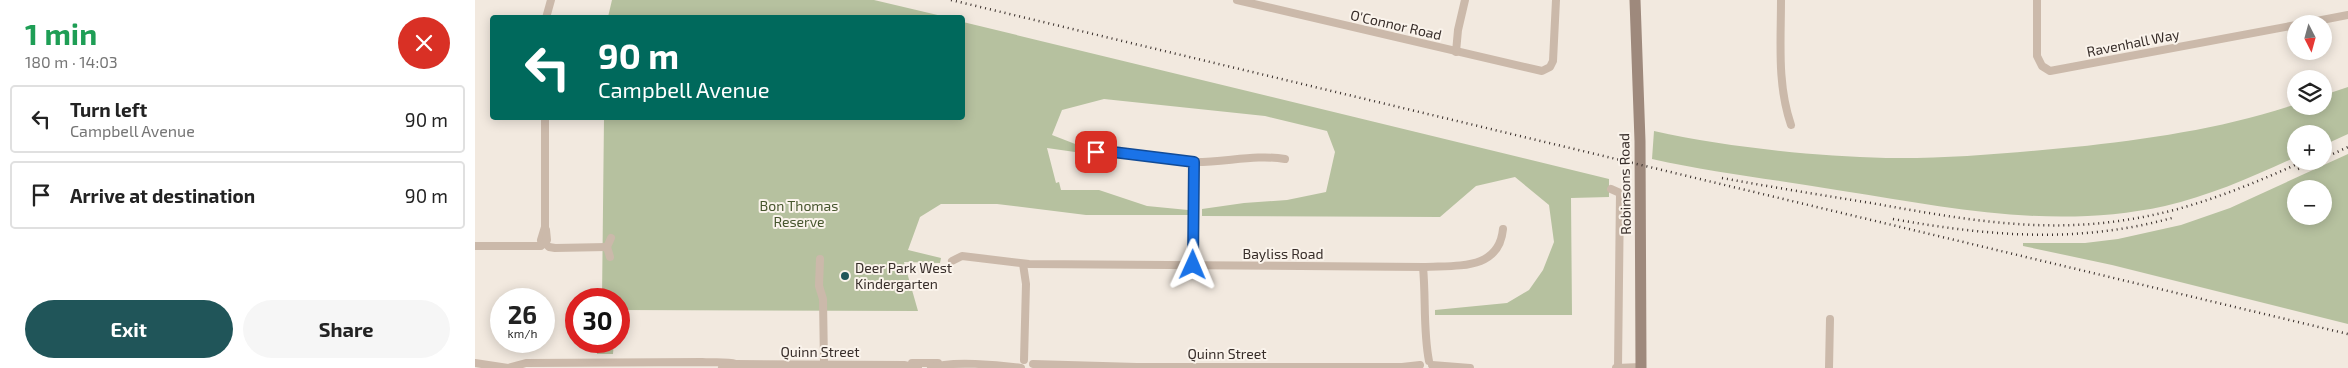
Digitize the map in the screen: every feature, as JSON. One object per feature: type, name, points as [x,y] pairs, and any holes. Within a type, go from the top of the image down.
[{"type":"main road","name":"Robinsons Road","points":[[1635,0],[1641,141],[1641,368]]},
{"type":"street","points":[[547,15],[551,0]]},
{"type":"street","name":"O'Connor Road","points":[[1237,0],[1536,71],[1548,69],[1552,65],[1557,0]]},
{"type":"street","points":[[1452,52],[1465,0]]},
{"type":"street","points":[[1781,0],[1782,93],[1791,125]]},
{"type":"street","name":"Ravenhall Way","points":[[2037,0],[2037,56],[2042,66],[2049,71],[2287,27]]},
{"type":"street","points":[[2333,18],[2348,15]]},
{"type":"street","points":[[545,120],[545,241]]},
{"type":"street","points":[[1096,152],[1113,152],[1194,162],[1233,161],[1264,157],[1285,159]]},
{"type":"street","points":[[1193,265],[1194,162]]},
{"type":"street","name":"Robinsons Road","points":[[1611,189],[1620,193],[1617,368]]},
{"type":"street","name":"Bayliss Road","points":[[952,261],[962,256],[1026,264],[1426,267],[1477,262],[1488,259],[1498,250],[1503,229]]},
{"type":"street","points":[[610,256],[607,247],[611,238]]},
{"type":"street","points":[[475,246],[527,246],[545,241]]},
{"type":"street","points":[[545,241],[555,248],[571,246],[607,247]]},
{"type":"street","points":[[820,259],[819,286],[823,299],[824,364]]},
{"type":"street","points":[[1026,264],[1026,344],[1028,365]]},
{"type":"street","points":[[1426,267],[1426,365]]},
{"type":"street","points":[[1829,368],[1830,319]]},
{"type":"street","name":"Quinn Street","points":[[475,363],[493,361],[506,367],[519,361],[526,363],[610,366],[695,364],[716,367],[728,362],[736,364],[904,364],[925,367],[945,365],[1053,365],[1404,368],[1426,365],[1470,368]]},
{"type":"street","points":[[1617,368],[1641,368]]},
{"type":"green space","points":[[612,0],[874,0],[938,15],[608,15]]},
{"type":"green space","name":"Bon Thomas Reserve","points":[[965,22],[1609,179],[1609,197],[1571,198],[1572,315],[1435,315],[1435,310],[1507,303],[1529,290],[1543,270],[1554,242],[1549,205],[1515,177],[1476,186],[1440,217],[1202,216],[1202,209],[1244,203],[1287,200],[1326,192],[1335,152],[1327,131],[1265,116],[1104,99],[1062,110],[1052,135],[1083,147],[1082,153],[1047,148],[1056,183],[1059,182],[1061,190],[1099,190],[1147,206],[1188,210],[1188,215],[1086,215],[997,204],[941,204],[920,217],[908,250],[941,258],[940,263],[904,262],[918,311],[630,310],[630,288],[602,288],[604,120],[965,120]]},
{"type":"green space","points":[[2348,87],[2348,134],[2332,141],[2332,125],[2287,125],[2287,161],[2199,197],[2165,206],[2124,213],[2044,216],[1964,210],[1652,159],[1654,131],[1710,142],[1769,150],[1886,158],[1957,157],[2074,147],[2186,132],[2242,120],[2287,107],[2287,115],[2332,115],[2332,92]]},
{"type":"green space","points":[[2348,154],[2348,324],[2112,265],[2023,246],[2023,243],[2085,243],[2118,239],[2181,225],[2230,208],[2287,182],[2287,225],[2332,225],[2332,180],[2291,180],[2313,170],[2332,170],[2332,161]]},
{"type":"green space","points":[[597,353],[613,353],[613,354]]},
{"type":"railway","points":[[951,0],[2348,334]]},
{"type":"railway","points":[[2332,154],[2348,147]]},
{"type":"railway","points":[[1722,178],[1966,219],[2029,225],[2061,225],[2125,220],[2171,211],[2238,189],[2287,168]]},
{"type":"railway","points":[[1893,219],[1964,230],[2033,235],[2101,232],[2172,218]]},
{"type":"place","name":"Deer Park West Kindergarten","points":[[845,276]]},
{"type":"route","points":[[1096,152],[1104,151],[1194,162],[1193,265]]}]
